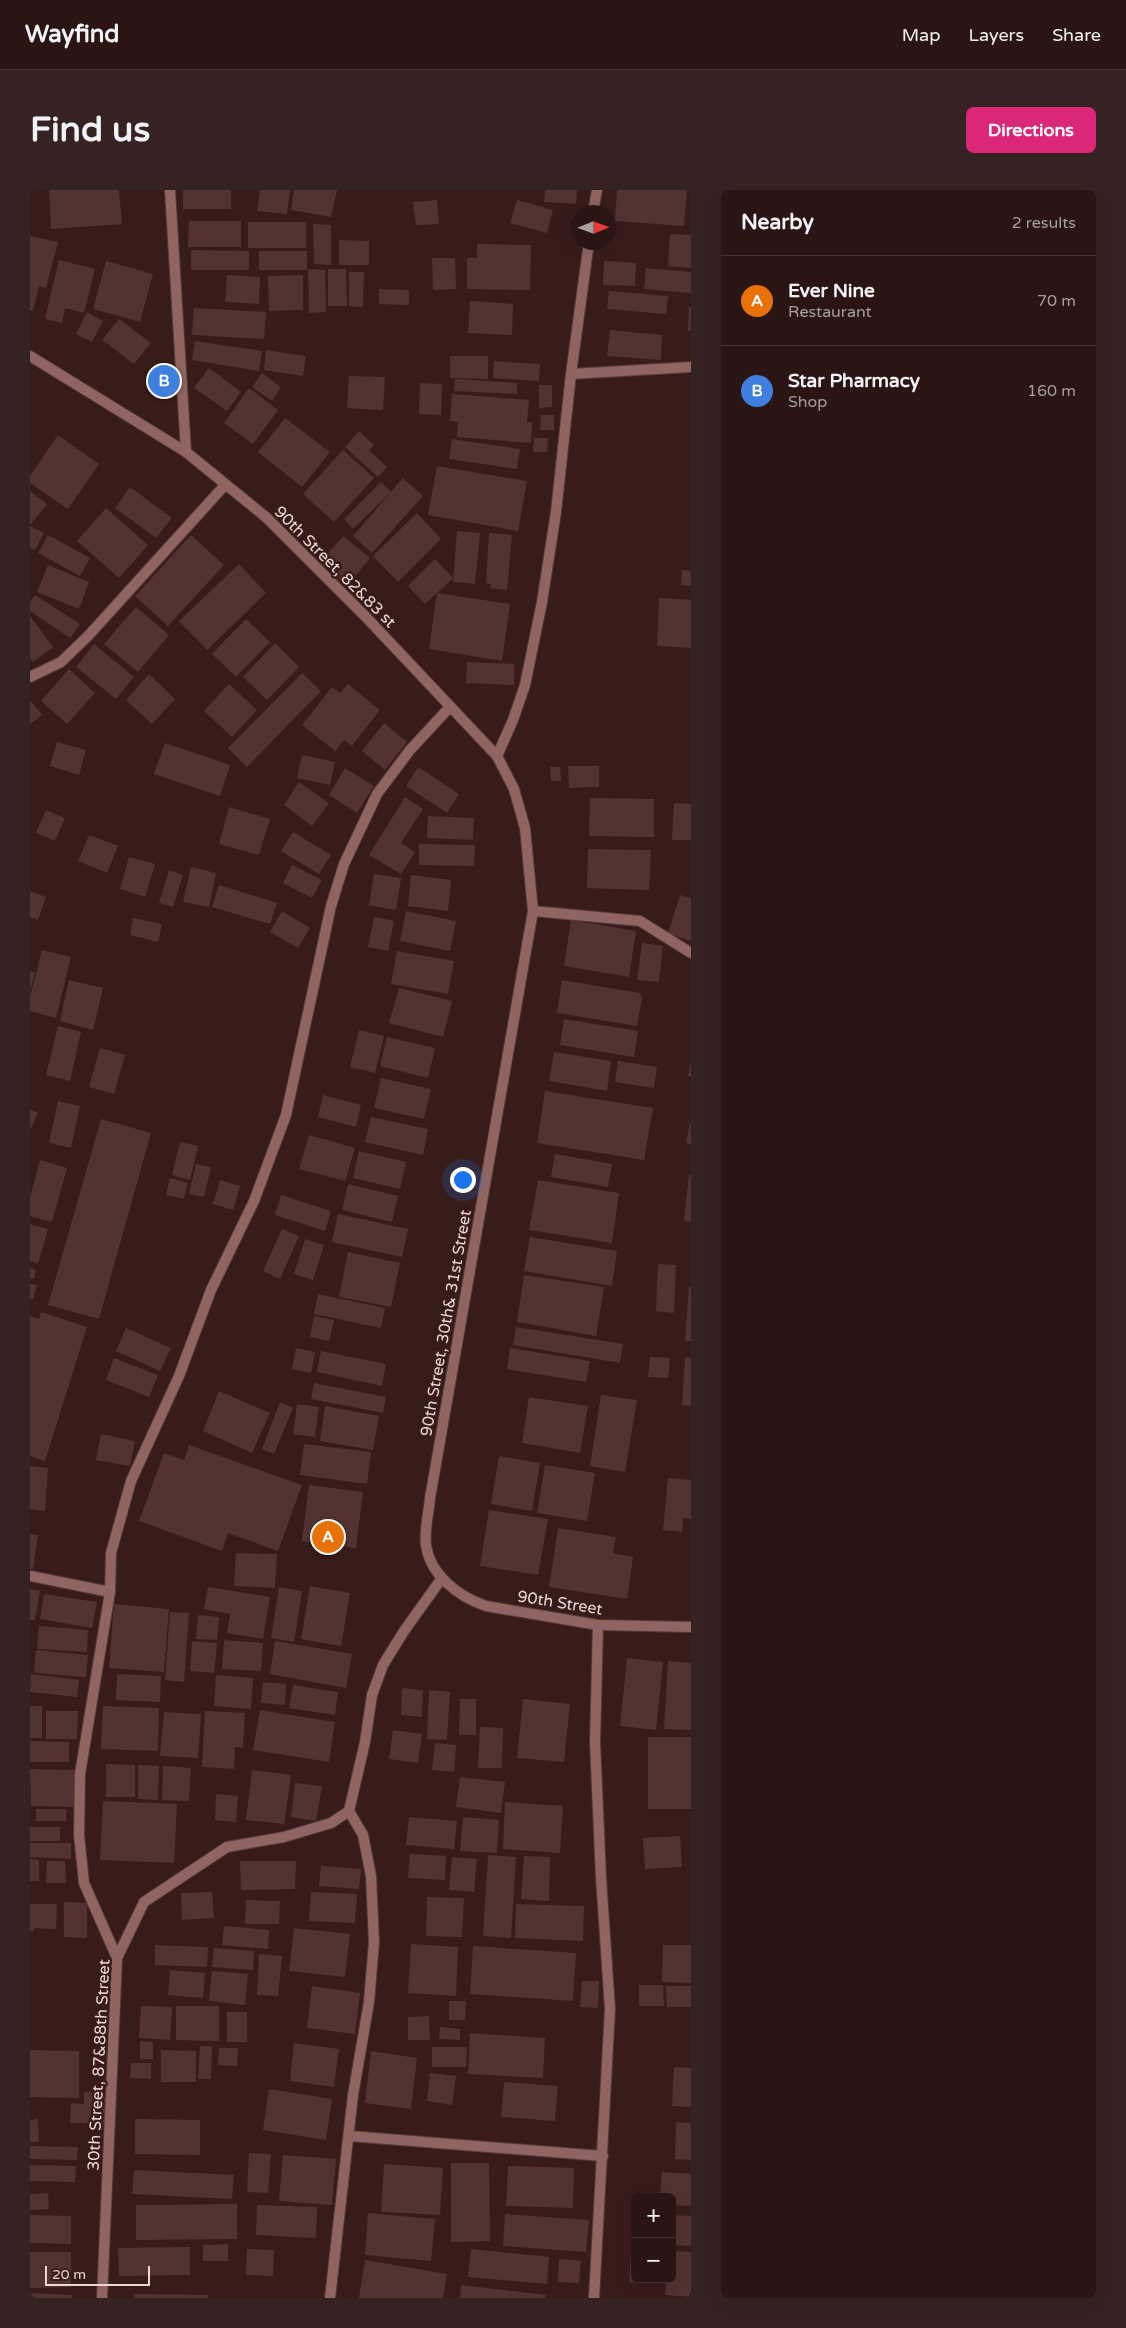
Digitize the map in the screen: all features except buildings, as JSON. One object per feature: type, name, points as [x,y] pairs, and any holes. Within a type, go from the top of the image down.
[{"type":"street","points":[[170,190],[186,452]]},
{"type":"street","points":[[595,205],[597,190]]},
{"type":"street","points":[[497,756],[513,720],[525,684],[542,602],[556,512],[571,374],[588,250]]},
{"type":"street","name":"90th Street, 82&83 st","points":[[30,356],[186,452],[268,518],[365,616],[449,708],[497,756]]},
{"type":"street","points":[[571,374],[691,367]]},
{"type":"street","points":[[30,677],[61,662],[88,636],[225,485]]},
{"type":"street","points":[[117,1958],[84,1883],[79,1835],[80,1774],[110,1592],[111,1552],[131,1481],[179,1376],[211,1290],[254,1201],[286,1115],[331,906],[344,864],[377,794],[410,750],[449,708]]},
{"type":"street","name":"90th Street, 30th& 31st Street","points":[[442,1578],[430,1559],[426,1543],[430,1498],[533,911],[525,828],[514,789],[497,756]]},
{"type":"street","points":[[533,911],[640,921],[691,953]]},
{"type":"street","points":[[30,1576],[110,1592]]},
{"type":"street","points":[[330,2298],[353,2095],[369,2002],[374,1942],[371,1876],[363,1835],[349,1811],[360,1766],[372,1695],[383,1665],[404,1631],[442,1578]]},
{"type":"street","name":"90th Street","points":[[442,1578],[469,1600],[486,1606],[598,1625],[691,1627]]},
{"type":"street","points":[[594,2298],[610,2009],[601,1878],[595,1742],[598,1625]]},
{"type":"street","name":"30th Street, 87&88th Street","points":[[102,2298],[117,1958],[144,1902],[227,1847],[284,1837],[331,1823],[349,1811]]},
{"type":"street","points":[[349,2136],[602,2156]]},
{"type":"place","name":"Star Pharmacy","points":[[164,381]]},
{"type":"place","name":"Ever Nine","points":[[328,1537]]}]
